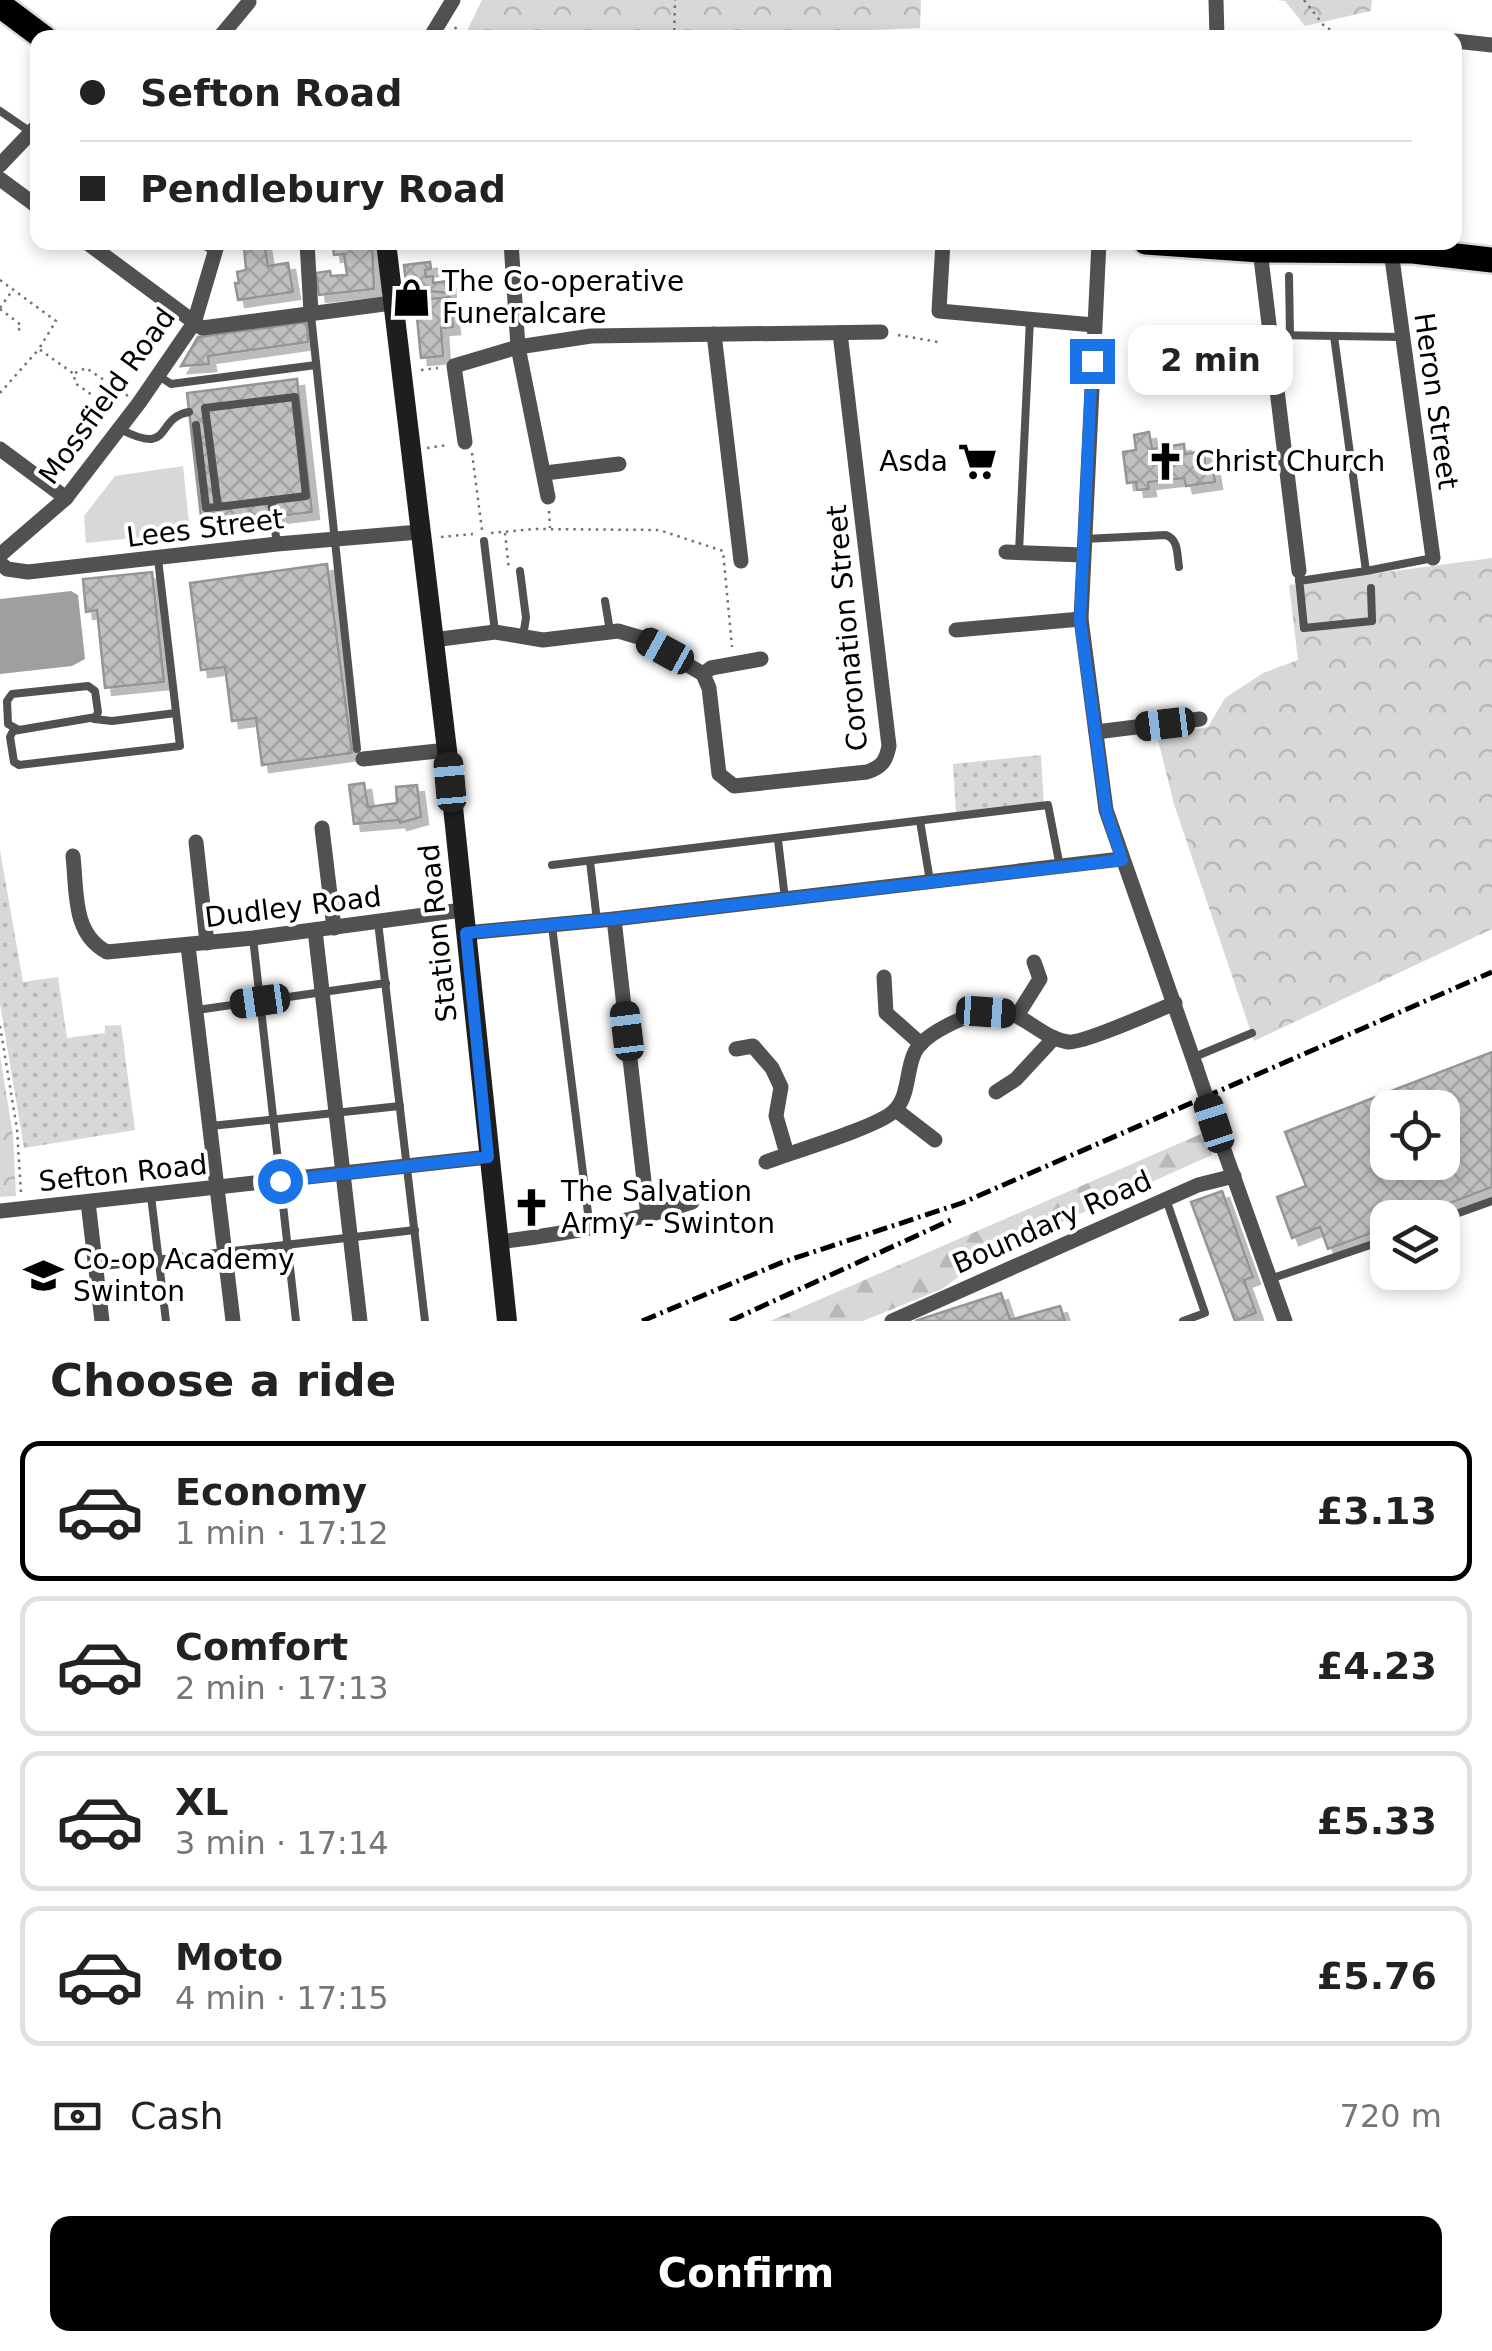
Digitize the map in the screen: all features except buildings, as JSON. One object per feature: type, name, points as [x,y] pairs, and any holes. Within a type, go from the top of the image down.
[{"type":"main road","points":[[0,4],[34,30]]},
{"type":"main road","name":"Station Road","points":[[387,250],[447,750],[507,1321]]},
{"type":"main road","points":[[1420,250],[1492,260]]},
{"type":"street","points":[[435,30],[453,0]]},
{"type":"street","points":[[1216,0],[1216,30]]},
{"type":"street","points":[[225,30],[250,2]]},
{"type":"street","points":[[1462,42],[1492,45]]},
{"type":"street","points":[[0,164],[30,136]]},
{"type":"street","points":[[0,179],[30,200]]},
{"type":"street","points":[[97,250],[202,328],[392,303]]},
{"type":"street","name":"Mossfield Road","points":[[0,559],[66,498],[158,376],[194,323],[217,250]]},
{"type":"street","points":[[307,250],[311,313]]},
{"type":"street","points":[[512,250],[518,346],[548,497]]},
{"type":"street","points":[[943,250],[939,311],[1094,325]]},
{"type":"street","points":[[1099,250],[1080,620],[1106,810],[1284,1321]]},
{"type":"street","points":[[1260,250],[1299,576]]},
{"type":"street","name":"Heron Street","points":[[1406,250],[1402,337],[1433,558]]},
{"type":"street","points":[[465,442],[454,366],[518,346],[591,336],[882,332]]},
{"type":"street","name":"Coronation Street","points":[[703,674],[719,774],[734,786],[867,772],[887,758],[889,746],[840,333]]},
{"type":"street","points":[[714,334],[741,560]]},
{"type":"street","points":[[4,458],[66,498]]},
{"type":"street","points":[[545,473],[619,464]]},
{"type":"street","name":"Lees Street","points":[[0,559],[7,569],[28,572],[419,532]]},
{"type":"street","points":[[1013,552],[1083,548]]},
{"type":"street","points":[[956,630],[1080,620]]},
{"type":"street","points":[[433,640],[495,632],[543,640],[628,632],[703,674],[711,668],[760,659]]},
{"type":"street","points":[[1096,732],[1200,720]]},
{"type":"street","points":[[360,754],[447,750]]},
{"type":"street","points":[[322,828],[334,928]]},
{"type":"street","points":[[196,842],[208,943]]},
{"type":"street","name":"Dudley Road","points":[[73,856],[83,930],[107,952],[188,946],[462,910]]},
{"type":"street","points":[[466,933],[1122,860]]},
{"type":"street","points":[[606,920],[648,1216]]},
{"type":"street","points":[[315,930],[360,1321]]},
{"type":"street","points":[[188,946],[233,1321]]},
{"type":"street","points":[[1018,1014],[1040,979],[1034,962]]},
{"type":"street","points":[[884,977],[886,1013],[921,1044]]},
{"type":"street","points":[[766,1162],[878,1121],[896,1110],[914,1052],[929,1035],[986,1012],[1018,1014],[1054,1038],[1072,1043],[1175,1003]]},
{"type":"street","points":[[996,1092],[1016,1079],[1054,1038]]},
{"type":"street","points":[[736,1049],[758,1039],[781,1088],[776,1116],[788,1154]]},
{"type":"street","points":[[896,1110],[935,1140]]},
{"type":"street","name":"Sefton Road","points":[[0,1211],[488,1157]]},
{"type":"street","name":"Boundary Road","points":[[892,1321],[1198,1184],[1234,1176]]},
{"type":"street","points":[[88,1202],[102,1321]]},
{"type":"street","points":[[498,1242],[590,1230],[692,1202]]},
{"type":"lane","points":[[0,111],[30,128]]},
{"type":"lane","points":[[1289,276],[1290,335]]},
{"type":"lane","points":[[311,313],[360,754]]},
{"type":"lane","points":[[1013,552],[1030,319]]},
{"type":"lane","points":[[1271,335],[1402,337]]},
{"type":"lane","points":[[1334,336],[1366,571]]},
{"type":"lane","points":[[158,376],[171,384],[316,365]]},
{"type":"lane","points":[[196,425],[206,508],[218,507],[306,496],[295,397],[206,408],[218,507]]},
{"type":"lane","points":[[123,424],[138,438],[155,438],[165,432],[174,418],[189,412]]},
{"type":"lane","points":[[271,500],[277,544]]},
{"type":"lane","points":[[1083,548],[1166,535],[1177,546],[1178,568]]},
{"type":"lane","points":[[483,537],[495,632]]},
{"type":"lane","points":[[1371,588],[1372,621],[1304,628],[1299,576],[1366,571],[1433,558]]},
{"type":"lane","points":[[158,559],[180,746],[19,765],[12,759],[10,736],[17,730],[176,713]]},
{"type":"lane","points":[[520,571],[526,618],[523,636]]},
{"type":"lane","points":[[605,601],[610,632]]},
{"type":"lane","points":[[17,730],[8,724],[6,702],[12,694],[88,686],[95,691],[98,712],[94,719]]},
{"type":"lane","points":[[552,865],[1048,805],[1060,867]]},
{"type":"lane","points":[[920,822],[930,882]]},
{"type":"lane","points":[[778,840],[785,899]]},
{"type":"lane","points":[[590,860],[606,920]]},
{"type":"lane","points":[[378,922],[425,1321]]},
{"type":"lane","points":[[552,926],[590,1230]]},
{"type":"lane","points":[[253,938],[296,1321]]},
{"type":"lane","points":[[197,1010],[386,983]]},
{"type":"lane","points":[[1194,1063],[1252,1033]]},
{"type":"lane","points":[[210,1126],[400,1106]]},
{"type":"lane","points":[[151,1196],[166,1321]]},
{"type":"lane","points":[[1166,1198],[1205,1313],[1183,1321]]},
{"type":"lane","points":[[1460,1213],[1492,1202]]},
{"type":"lane","points":[[95,1267],[415,1230]]},
{"type":"lane","points":[[1270,1279],[1370,1245]]},
{"type":"path","points":[[674,30],[675,0]]},
{"type":"path","points":[[1304,0],[1332,30]]},
{"type":"path","points":[[0,280],[56,321],[39,348],[0,393]]},
{"type":"path","points":[[13,290],[0,308],[22,325],[18,332]]},
{"type":"path","points":[[882,332],[938,342]]},
{"type":"path","points":[[39,348],[74,374],[75,383],[123,424]]},
{"type":"path","points":[[402,372],[454,366]]},
{"type":"path","points":[[74,374],[86,368],[139,403]]},
{"type":"path","points":[[0,379],[8,385]]},
{"type":"path","points":[[410,451],[471,443],[483,537]]},
{"type":"path","points":[[548,497],[550,530]]},
{"type":"path","points":[[447,536],[483,537],[550,530],[659,530],[723,551],[734,664]]},
{"type":"path","points":[[0,1026],[17,1129],[23,1208]]},
{"type":"green space","points":[[482,0],[921,0],[920,28],[467,30]]},
{"type":"green space","points":[[1276,0],[1372,0],[1371,11],[1305,26],[1285,1]]},
{"type":"green space","points":[[183,466],[190,532],[86,543],[84,516],[115,476]]},
{"type":"green space","points":[[1492,558],[1492,929],[1254,1041],[1174,804],[1157,736],[1208,727],[1225,698],[1263,673],[1298,660],[1289,585]]},
{"type":"green space","points":[[1041,755],[1044,808],[956,814],[953,764]]},
{"type":"green space","points":[[0,850],[23,982],[58,977],[67,1038],[105,1033],[105,1026],[121,1025],[135,1130],[24,1148],[0,1004]]},
{"type":"green space","points":[[0,1056],[13,1135],[16,1196],[0,1197]]},
{"type":"green space","points":[[1203,1133],[1212,1155],[988,1255],[942,1289],[863,1321],[770,1321]]},
{"type":"shaded area","points":[[71,591],[78,595],[85,659],[72,666],[0,674],[0,599]]},
{"type":"railway","points":[[642,1321],[783,1262],[962,1203],[1492,972]]},
{"type":"railway","points":[[730,1321],[953,1219]]},
{"type":"place","name":"The Co-operative Funeralcare","points":[[412,297]]},
{"type":"place","name":"Asda","points":[[978,461]]},
{"type":"place","name":"Christ Church","points":[[1165,461]]},
{"type":"place","name":"The Salvation Army - Swinton","points":[[531,1207]]},
{"type":"place","name":"Co-op Academy Swinton","points":[[43,1275]]},
{"type":"route","points":[[280,1181],[488,1157],[466,933],[1122,860],[1106,810],[1080,620],[1092,361]]}]
